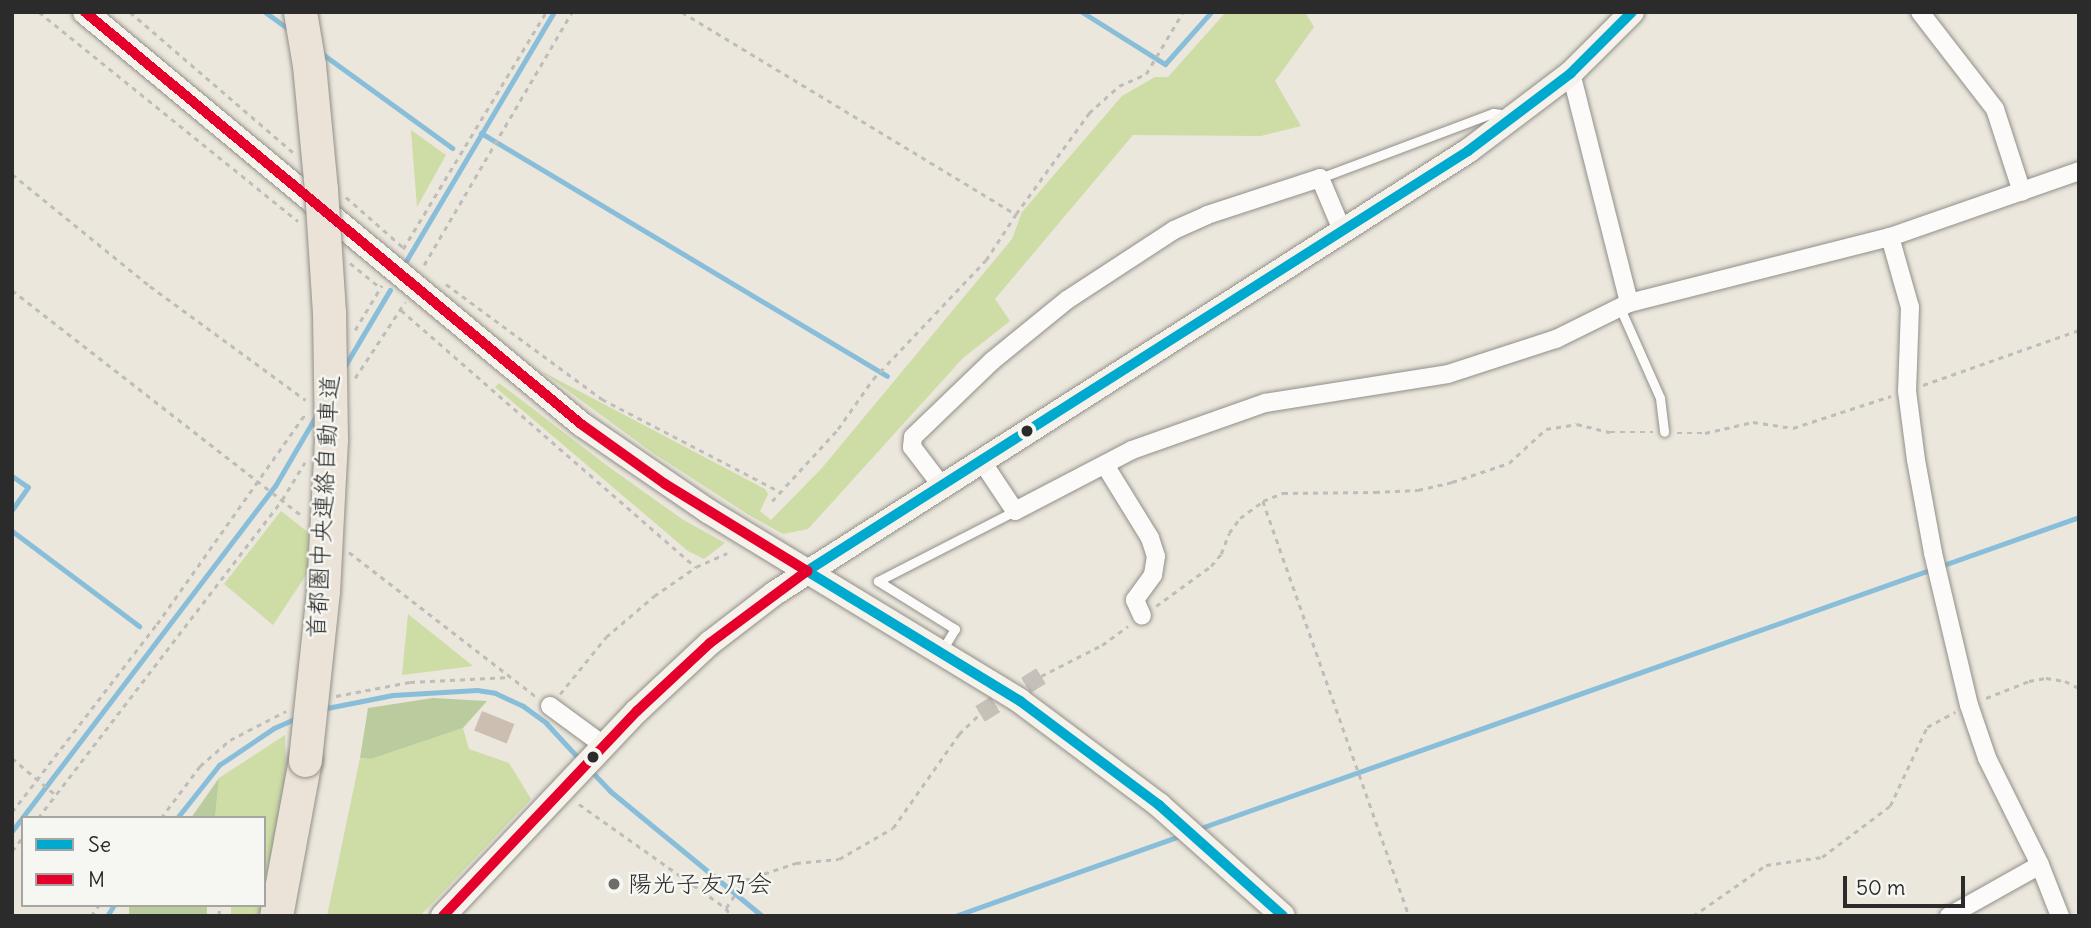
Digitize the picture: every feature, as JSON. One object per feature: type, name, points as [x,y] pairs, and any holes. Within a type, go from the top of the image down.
[{"type":"highway","name":"首都圏中央連絡自動車道","points":[[276,916],[305,760],[323,591],[331,439],[329,312],[321,190],[309,65],[300,12]]},
{"type":"main road","points":[[85,12],[386,278],[665,484],[1020,701],[1159,805],[1283,916]]},
{"type":"main road","points":[[443,916],[603,745],[710,643],[807,571],[1518,116],[1571,73],[1632,12]]},
{"type":"street","points":[[1920,12],[1995,109],[2022,192]]},
{"type":"street","points":[[1571,73],[1625,305]]},
{"type":"street","points":[[981,460],[1015,511],[1132,450],[1265,403],[1448,374],[1556,339],[1625,305],[1889,237],[2079,172]]},
{"type":"street","points":[[941,485],[912,447],[913,437],[1002,353],[1067,300],[1174,230],[1207,215],[1320,178],[1342,230]]},
{"type":"street","points":[[1889,237],[1910,307],[1907,391],[1933,553],[1969,705],[1987,758],[2040,865],[2060,916]]},
{"type":"street","points":[[1105,465],[1150,538],[1156,556],[1153,575],[1135,600],[1142,616]]},
{"type":"street","points":[[550,706],[603,745]]},
{"type":"street","points":[[1949,916],[2040,865]]},
{"type":"lane","points":[[1320,178],[1493,113],[1518,116]]},
{"type":"lane","points":[[1625,305],[1660,398],[1664,432]]},
{"type":"lane","points":[[941,652],[955,629],[878,582],[1015,511]]},
{"type":"path","points":[[39,12],[306,227]]},
{"type":"path","points":[[130,12],[299,157]]},
{"type":"path","points":[[341,193],[404,247],[546,12]]},
{"type":"path","points":[[432,273],[423,266],[572,12]]},
{"type":"path","points":[[682,12],[1016,214]]},
{"type":"path","points":[[772,501],[838,429],[873,379],[986,260],[1089,113],[1119,86],[1146,74],[1183,12]]},
{"type":"path","points":[[12,174],[149,286],[312,404],[259,483],[157,624],[39,780],[12,811]]},
{"type":"path","points":[[349,261],[386,278],[354,332]]},
{"type":"path","points":[[441,279],[602,398],[781,492]]},
{"type":"path","points":[[12,290],[304,517]]},
{"type":"path","points":[[400,309],[696,567]]},
{"type":"path","points":[[1409,916],[1263,501],[1283,493],[1418,490],[1452,482],[1509,463],[1545,429],[1577,424],[1610,432],[1705,433],[1753,422],[1793,428],[2079,330]]},
{"type":"path","points":[[39,816],[282,500]]},
{"type":"path","points":[[348,551],[550,706],[606,637],[654,596],[696,567],[727,553]]},
{"type":"path","points":[[1693,916],[1766,866],[1822,858],[1890,806],[1927,727],[1969,705],[2029,681],[2046,678],[2065,681],[2079,688]]},
{"type":"path","points":[[726,908],[745,880],[796,863],[839,859],[892,828],[959,734],[980,714]]},
{"type":"path","points":[[12,758],[55,794]]},
{"type":"path","points":[[560,790],[726,908],[731,916]]},
{"type":"green space","points":[[1226,12],[1305,12],[1314,27],[1275,81],[1301,126],[1261,136],[1133,135],[995,299],[1010,321],[963,358],[808,529],[783,534],[749,515],[653,453],[541,371],[765,489],[768,494],[760,511],[771,520],[822,468],[1012,239],[1022,212],[1122,96],[1155,77],[1168,77]]},
{"type":"green space","points":[[411,130],[446,155],[417,207]]},
{"type":"green space","points":[[499,383],[682,519],[725,543],[704,559],[688,551],[495,387]]},
{"type":"green space","points":[[281,511],[309,533],[308,572],[273,625],[224,584]]},
{"type":"green space","points":[[408,614],[473,666],[402,675]]},
{"type":"green space","points":[[433,698],[487,701],[463,728],[371,759],[360,758],[368,708]]},
{"type":"green space","points":[[463,728],[469,749],[509,763],[531,799],[420,916],[327,916],[360,758],[371,759]]},
{"type":"green space","points":[[285,735],[286,778],[266,889],[266,816],[215,816],[219,778]]},
{"type":"green space","points":[[219,778],[215,816],[192,816]]},
{"type":"green space","points":[[129,907],[207,907],[207,916],[129,916]]},
{"type":"green space","points":[[231,907],[263,907],[263,916],[231,916]]},
{"type":"building","points":[[482,711],[514,724],[507,744],[474,730]]},
{"type":"waterway","points":[[265,12],[291,31]]},
{"type":"waterway","points":[[406,261],[554,12]]},
{"type":"waterway","points":[[1082,12],[1165,64],[1211,12]]},
{"type":"waterway","points":[[321,53],[452,148]]},
{"type":"waterway","points":[[481,133],[887,376]]},
{"type":"waterway","points":[[343,369],[390,290]]},
{"type":"waterway","points":[[23,816],[275,486],[317,414]]},
{"type":"waterway","points":[[12,476],[28,487],[12,510]]},
{"type":"waterway","points":[[1198,829],[2079,517]]},
{"type":"waterway","points":[[12,531],[139,626]]},
{"type":"waterway","points":[[322,709],[393,695],[477,690],[495,693],[523,706],[546,723],[582,762]]},
{"type":"waterway","points":[[179,816],[219,765],[274,728],[299,717]]},
{"type":"waterway","points":[[591,771],[610,791],[762,916]]},
{"type":"waterway","points":[[12,831],[21,819]]},
{"type":"waterway","points":[[955,916],[1182,835]]},
{"type":"waterway","points":[[107,916],[113,907]]},
{"type":"tunnel","points":[[980,714],[1041,676]]},
{"type":"transit line","name":"M","points":[[85,12],[581,424],[665,484],[807,571]]},
{"type":"transit line","name":"Se","points":[[807,571],[1468,151],[1571,73],[1632,12]]},
{"type":"transit line","name":"Se","points":[[807,571],[1020,701],[1159,805],[1283,916]]},
{"type":"transit line","name":"M","points":[[443,916],[637,711],[710,643],[807,571]]},
{"type":"place","name":"陽光子友乃会","points":[[614,884]]}]
